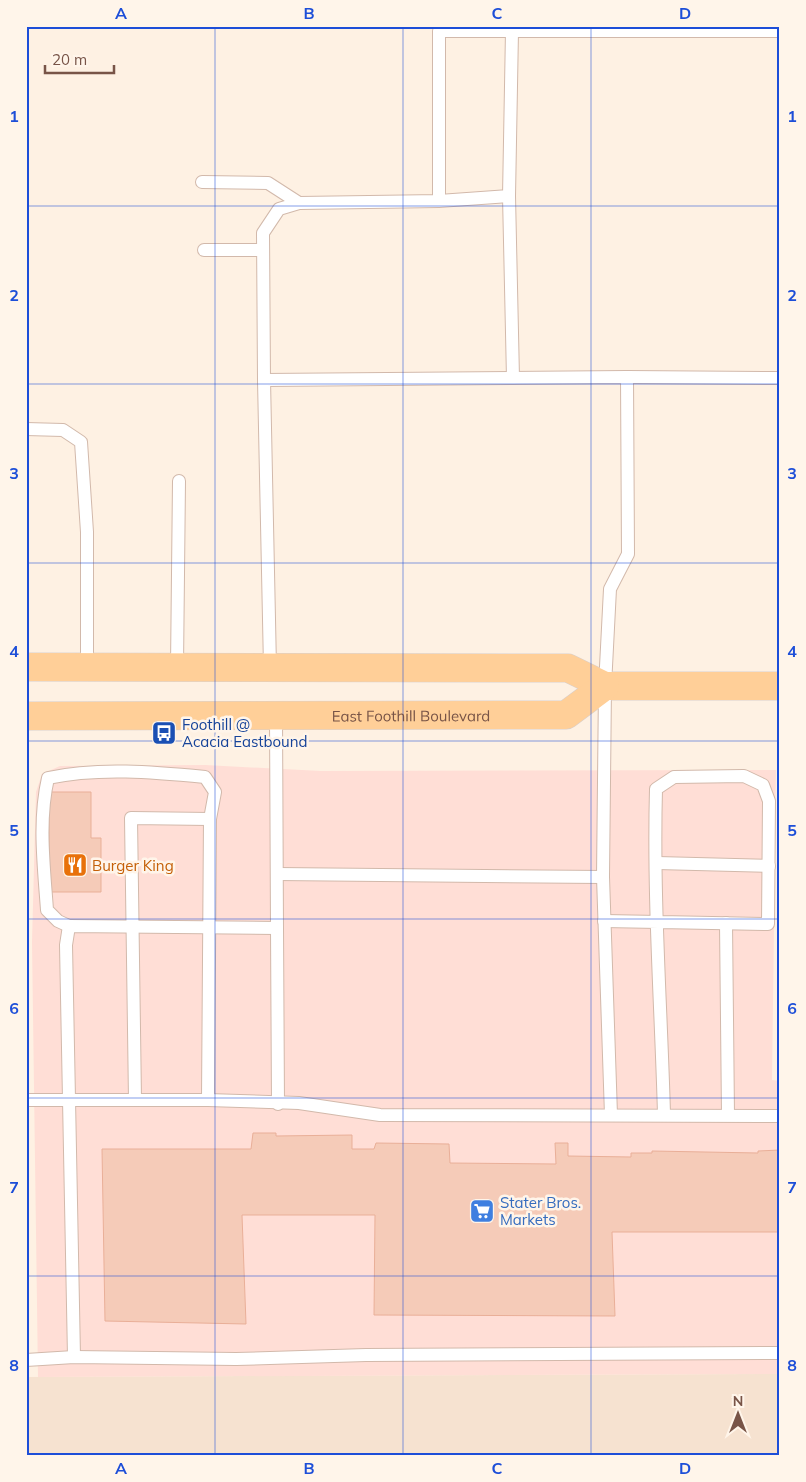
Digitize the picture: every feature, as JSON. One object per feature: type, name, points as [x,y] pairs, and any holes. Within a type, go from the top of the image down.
[{"type":"main road","points":[[26,667],[568,668],[605,686],[780,686]]},
{"type":"main road","name":"East Foothill Boulevard","points":[[26,716],[566,715],[605,686]]},
{"type":"lane","points":[[440,201],[440,31],[780,31]]},
{"type":"lane","points":[[512,31],[509,196],[512,378]]},
{"type":"lane","points":[[202,182],[268,183],[299,203]]},
{"type":"lane","points":[[270,668],[263,233],[279,209],[299,203],[440,201],[509,196]]},
{"type":"lane","points":[[204,250],[263,250]]},
{"type":"lane","points":[[611,1115],[603,877],[605,686],[610,589],[628,554],[627,377]]},
{"type":"lane","points":[[264,380],[627,377],[780,378]]},
{"type":"lane","points":[[26,429],[63,430],[80,442],[87,532],[87,667]]},
{"type":"lane","points":[[177,667],[179,481]]},
{"type":"lane","points":[[276,715],[278,1104]]},
{"type":"lane","points":[[208,1100],[208,926],[210,820],[215,792],[205,777],[165,773],[74,772],[48,778],[43,807],[43,854],[47,910],[58,921],[69,926],[208,926],[276,928]]},
{"type":"lane","points":[[604,921],[658,922],[726,923],[768,924],[769,801],[762,785],[744,776],[674,777],[656,789],[658,922],[664,1114]]},
{"type":"lane","points":[[135,1100],[131,818],[210,820]]},
{"type":"lane","points":[[657,863],[769,861]]},
{"type":"lane","points":[[277,874],[603,877]]},
{"type":"lane","points":[[726,923],[728,1115]]},
{"type":"lane","points":[[69,926],[66,945],[74,1357]]},
{"type":"lane","points":[[26,1100],[208,1100],[278,1104],[299,1103],[380,1116],[664,1114],[780,1116]]},
{"type":"lane","points":[[26,1360],[74,1357],[236,1360],[366,1355],[780,1353]]},
{"type":"shaded area","points":[[205,765],[321,771],[776,770],[772,1080],[780,1081],[780,1374],[38,1377],[32,942],[36,792],[42,774],[60,766]]},
{"type":"shaded area","points":[[780,1374],[780,1456],[26,1456],[26,1377]]},
{"type":"building","name":"Burger King","points":[[49,792],[91,792],[91,838],[101,838],[101,892],[49,892]]},
{"type":"building","points":[[253,1133],[276,1133],[276,1136],[352,1135],[352,1149],[374,1149],[376,1143],[449,1144],[450,1163],[556,1164],[555,1143],[568,1143],[568,1156],[631,1157],[631,1153],[652,1153],[652,1151],[758,1153],[758,1151],[780,1150],[780,1232],[612,1232],[615,1316],[374,1315],[375,1215],[242,1215],[246,1324],[105,1321],[102,1149],[251,1149]]},
{"type":"place","name":"Foothill @ Acacia Eastbound","points":[[164,733]]},
{"type":"place","name":"Burger King","points":[[75,865]]},
{"type":"place","name":"Stater Bros. Markets","points":[[482,1211]]}]
